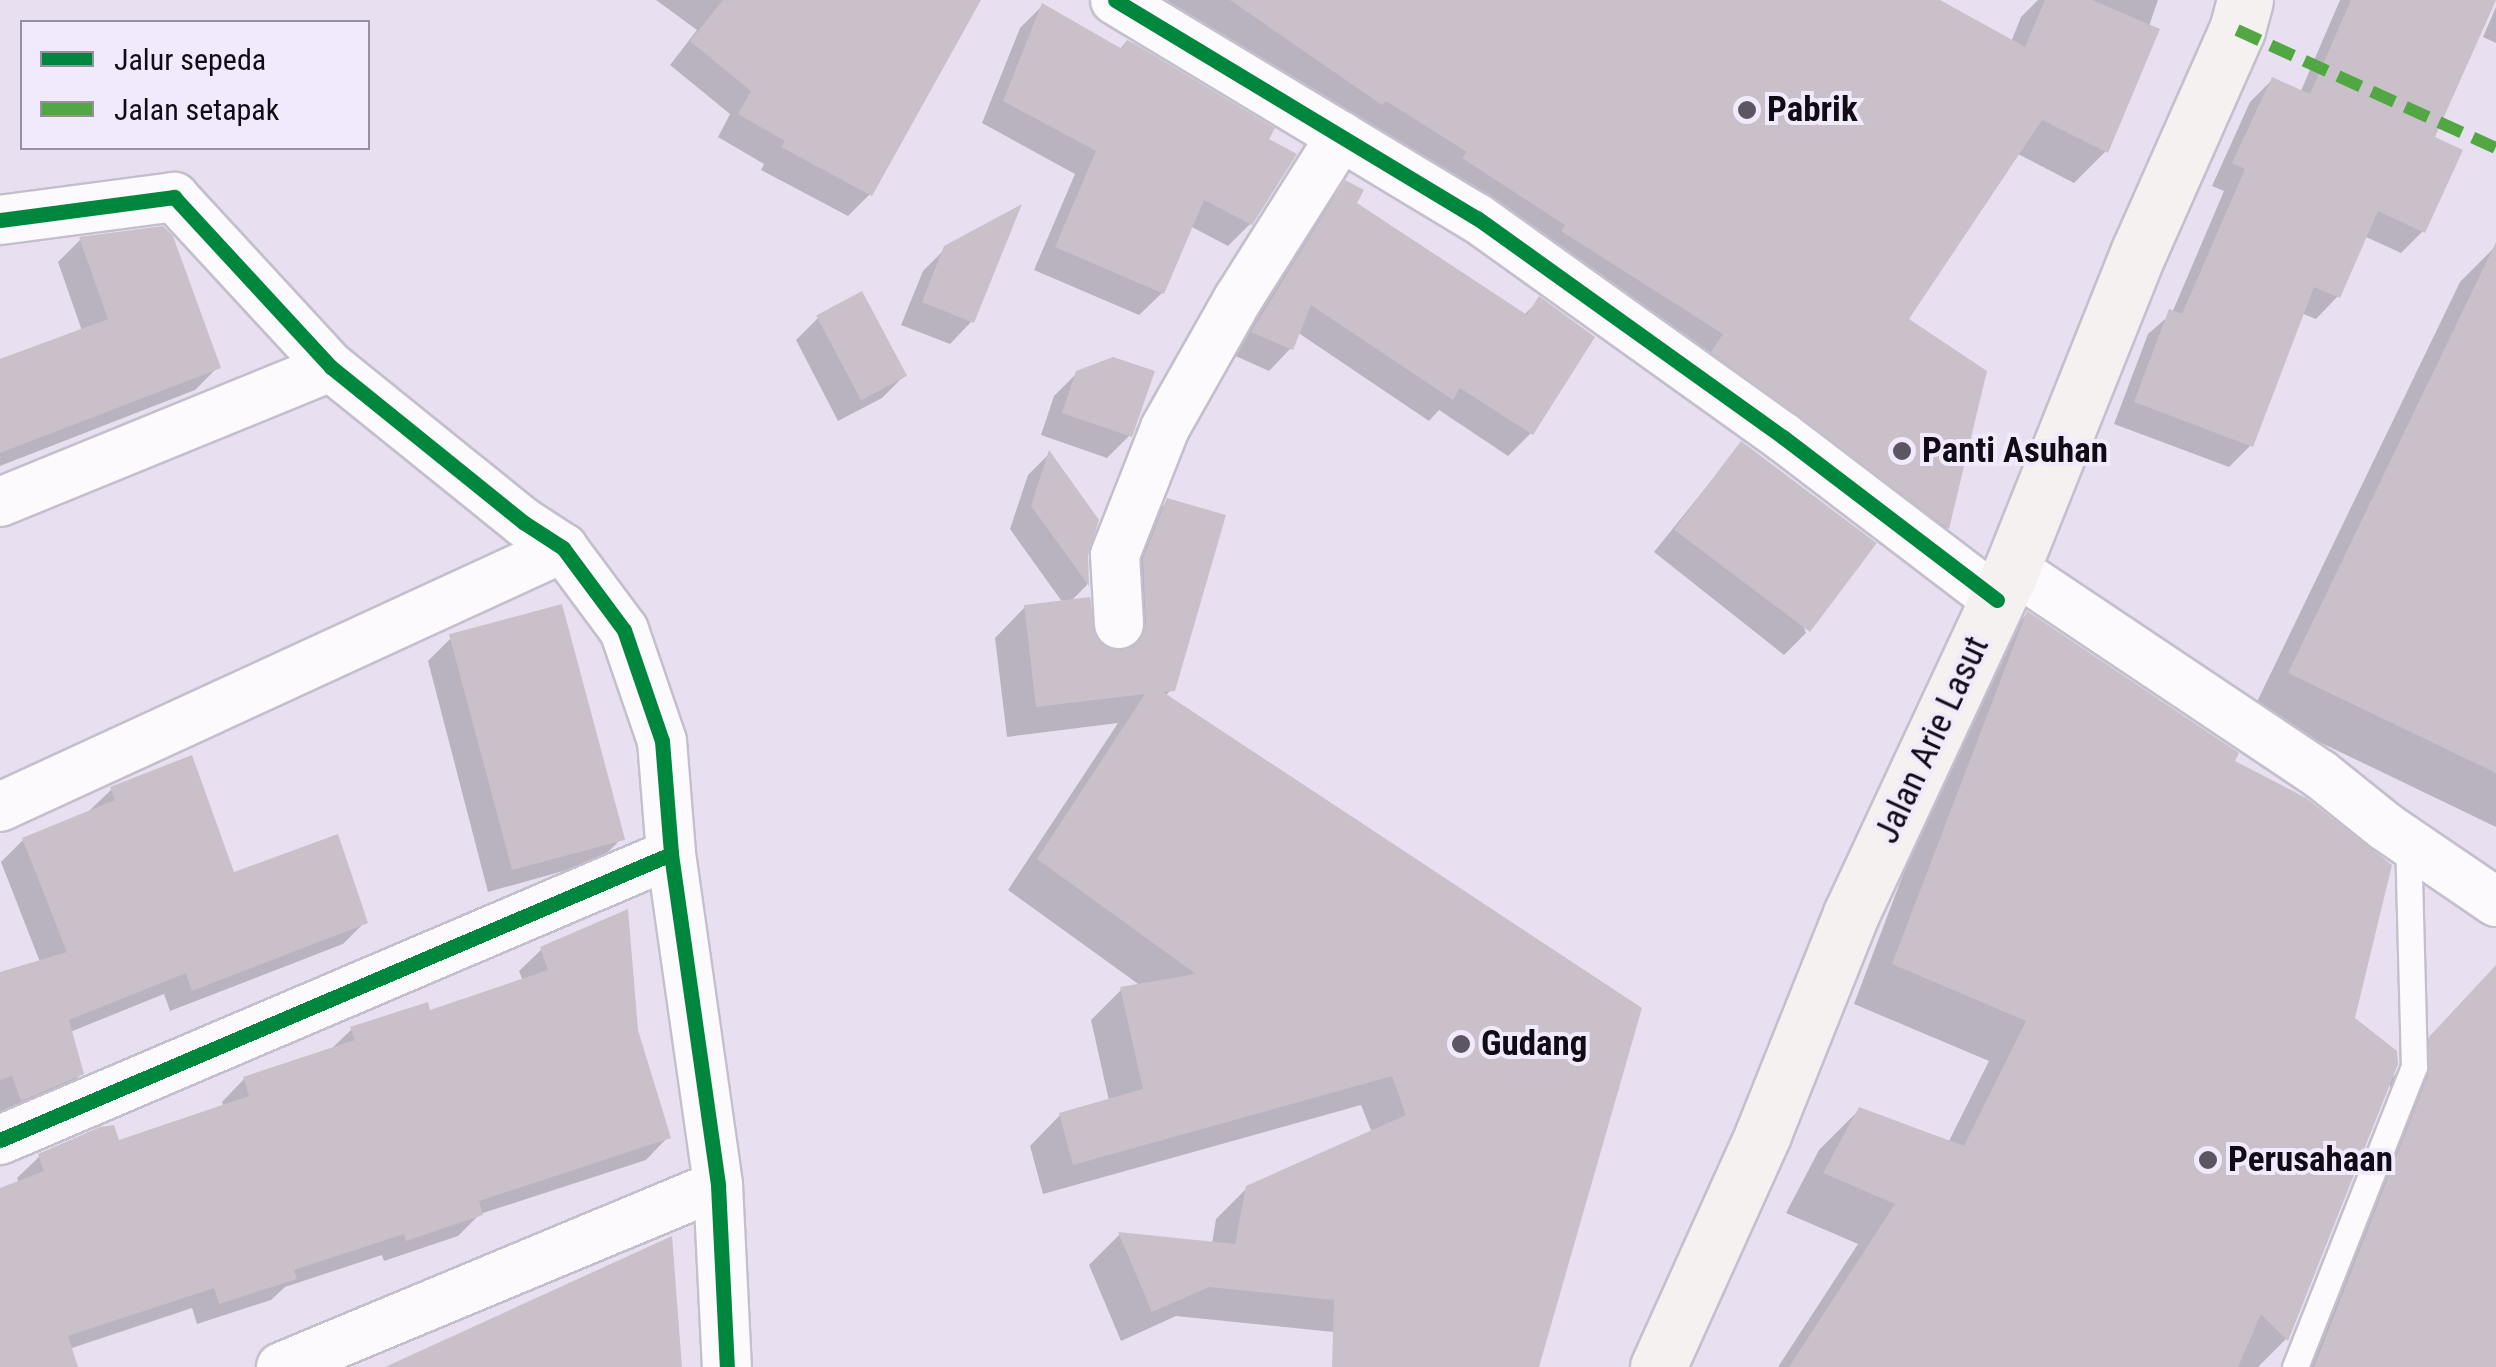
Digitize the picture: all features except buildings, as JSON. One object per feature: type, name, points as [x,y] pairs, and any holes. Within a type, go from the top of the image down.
[{"type":"main road","name":"Jalan Arie Lasut","points":[[1658,1367],[1763,1134],[1850,914],[2005,584],[2138,251],[2231,46],[2245,0]]},
{"type":"street","points":[[1114,0],[1477,218],[1783,437],[2005,584],[2320,774],[2496,902]]},
{"type":"street","points":[[1119,624],[1115,555],[1164,428],[1238,299],[1342,136]]},
{"type":"street","points":[[0,220],[174,198],[332,366],[523,522],[563,548],[624,630],[662,741],[671,854],[718,1185],[727,1367]]},
{"type":"street","points":[[0,502],[332,366]]},
{"type":"street","points":[[0,808],[563,548]]},
{"type":"street","points":[[0,1140],[671,854]]},
{"type":"street","points":[[281,1367],[718,1185]]},
{"type":"lane","points":[[2295,1367],[2414,1067],[2408,841]]},
{"type":"marked path","points":[[2237,30],[2496,148]]},
{"type":"cycle path","points":[[1115,0],[1477,218],[1783,437],[1997,600]]},
{"type":"cycle path","points":[[0,220],[174,197],[331,367],[523,522],[563,548],[624,630],[662,741],[671,854],[718,1185],[727,1367]]},
{"type":"cycle path","points":[[0,1140],[671,854]]},
{"type":"place","name":"Pabrik","points":[[1747,110]]},
{"type":"place","name":"Panti Asuhan","points":[[1902,451]]},
{"type":"place","name":"Gudang","points":[[1461,1044]]},
{"type":"place","name":"Perusahaan","points":[[2208,1160]]}]
